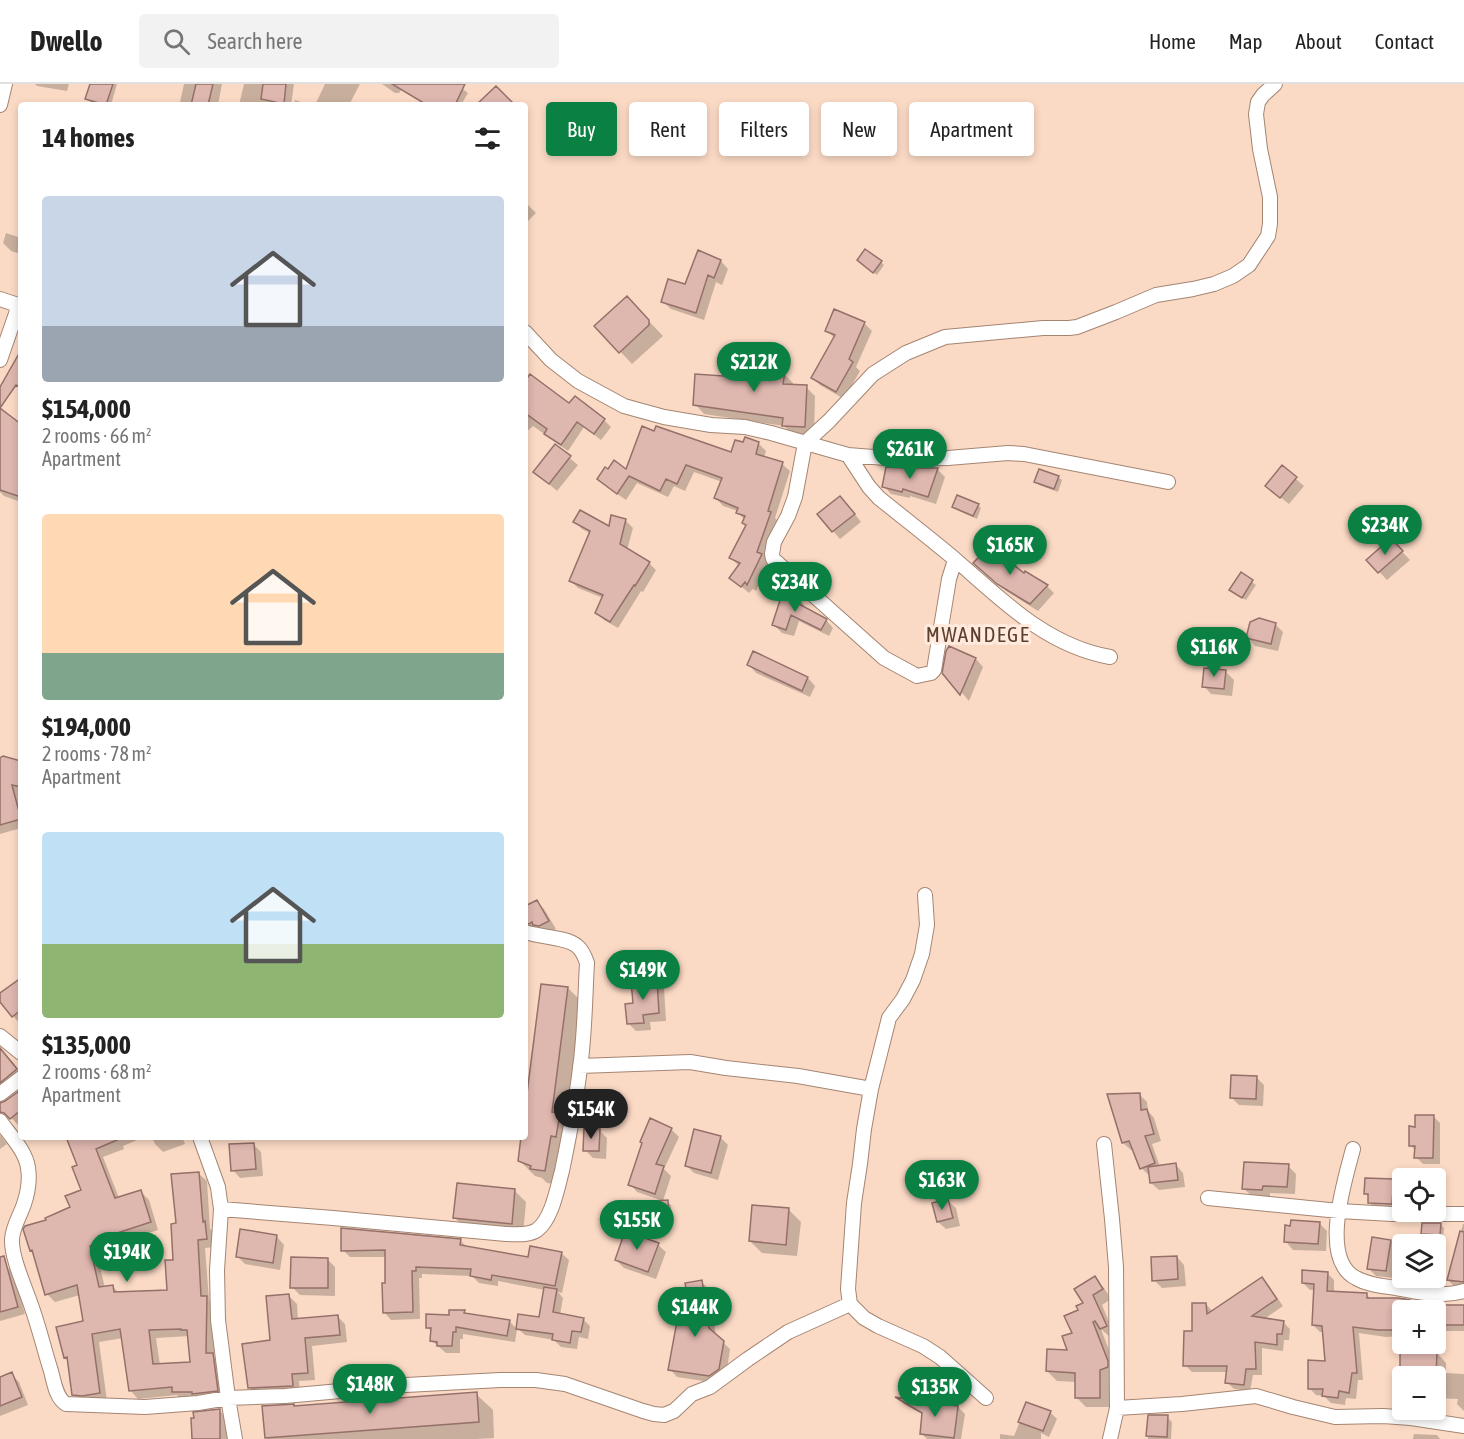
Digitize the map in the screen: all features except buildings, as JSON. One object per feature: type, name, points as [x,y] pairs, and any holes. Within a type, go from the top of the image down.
[{"type":"street","points":[[0,105],[5,84]]},
{"type":"street","points":[[955,560],[933,670],[931,673],[917,676],[884,658],[773,560],[774,542],[795,497],[805,442],[829,421],[873,374],[906,353],[935,341],[956,336],[1077,327],[1156,295],[1214,284],[1233,276],[1249,265],[1268,236],[1270,224],[1270,197],[1260,149],[1256,114],[1258,102],[1275,84]]},
{"type":"street","points":[[0,299],[18,305]]},
{"type":"street","points":[[0,360],[18,311]]},
{"type":"street","points":[[528,335],[551,360],[578,381],[624,406],[664,417],[711,425],[745,427],[848,455],[898,459],[1024,454],[1168,482]]},
{"type":"street","points":[[848,455],[879,498],[1000,600],[1030,623],[1056,638],[1076,648],[1110,657]]},
{"type":"street","points":[[925,895],[927,925],[922,954],[913,980],[889,1018],[871,1089],[854,1203],[848,1289],[850,1304],[864,1318],[923,1346],[940,1357],[986,1398]]},
{"type":"street","points":[[221,1209],[498,1233],[525,1234],[535,1231],[543,1224],[558,1186],[567,1148],[580,1066],[587,963],[583,952],[577,945],[528,933]]},
{"type":"street","points":[[0,1036],[18,1051]]},
{"type":"street","points":[[580,1066],[690,1062],[798,1076],[871,1089]]},
{"type":"street","points":[[0,1094],[18,1080]]},
{"type":"street","points":[[0,1121],[22,1152],[28,1165],[29,1184],[14,1230],[13,1247],[54,1384],[62,1401],[71,1405],[145,1407],[228,1398],[405,1385],[536,1380],[565,1383],[643,1411],[664,1414],[674,1411],[692,1394],[710,1387],[788,1332],[850,1304]]},
{"type":"street","points":[[201,1140],[218,1187],[221,1209],[217,1270],[218,1320],[235,1439]]},
{"type":"street","points":[[1104,1144],[1116,1267],[1117,1407],[1110,1439]]},
{"type":"street","points":[[1353,1149],[1336,1234],[1339,1255],[1344,1268],[1355,1278],[1376,1285],[1433,1294],[1453,1294],[1464,1291]]},
{"type":"street","points":[[1208,1198],[1339,1211],[1464,1214]]},
{"type":"street","points":[[1117,1407],[1182,1404],[1256,1396],[1335,1417],[1412,1418],[1459,1430]]},
{"type":"district","name":"MWANDEGE","points":[[978,634]]}]
